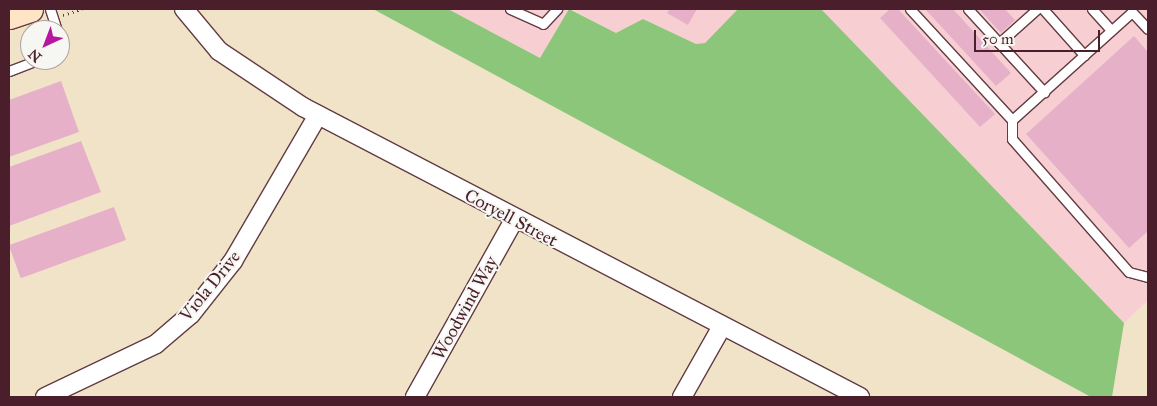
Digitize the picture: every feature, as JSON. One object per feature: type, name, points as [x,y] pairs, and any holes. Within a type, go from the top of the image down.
[{"type":"main road","points":[[9,16],[30,9]]},
{"type":"street","name":"Coryell Street","points":[[184,9],[219,51],[318,115],[721,328],[860,397]]},
{"type":"street","name":"Viola Drive","points":[[45,397],[156,344],[191,314],[234,261],[318,115]]},
{"type":"street","name":"Woodwind Way","points":[[415,397],[514,220]]},
{"type":"street","points":[[682,397],[721,328]]},
{"type":"lane","points":[[510,9],[543,24],[557,9]]},
{"type":"lane","points":[[910,9],[1012,120],[1012,139],[1129,272],[1148,277]]},
{"type":"lane","points":[[968,9],[1044,92]]},
{"type":"lane","points":[[1022,9],[1029,16]]},
{"type":"lane","points":[[1000,43],[1037,9]]},
{"type":"lane","points":[[1043,9],[1084,55]]},
{"type":"lane","points":[[1092,9],[1111,30]]},
{"type":"lane","points":[[1012,120],[1132,12],[1148,29]]},
{"type":"shaded area","points":[[448,9],[569,9],[540,58]]},
{"type":"shaded area","points":[[571,9],[738,9],[705,43],[696,44],[643,19],[616,33]]},
{"type":"shaded area","points":[[820,9],[1148,9],[1148,300],[1124,323]]},
{"type":"green space","points":[[373,9],[448,9],[540,58],[569,9],[616,33],[643,19],[696,44],[705,43],[738,9],[821,9],[1124,323],[1112,397],[1091,397]]},
{"type":"building","points":[[670,9],[697,9],[688,25],[667,13]]},
{"type":"building","points":[[890,9],[898,9],[995,114],[980,127],[880,18]]},
{"type":"building","points":[[925,9],[953,9],[1011,73],[996,86]]},
{"type":"building","points":[[979,9],[1005,9],[1015,20],[1001,33]]},
{"type":"building","points":[[1134,36],[1148,52],[1148,231],[1129,248],[1026,134]]},
{"type":"building","points":[[61,81],[79,132],[9,157],[9,100]]},
{"type":"building","points":[[81,141],[101,192],[9,226],[9,167]]},
{"type":"building","points":[[114,207],[126,240],[21,278],[9,245]]}]
